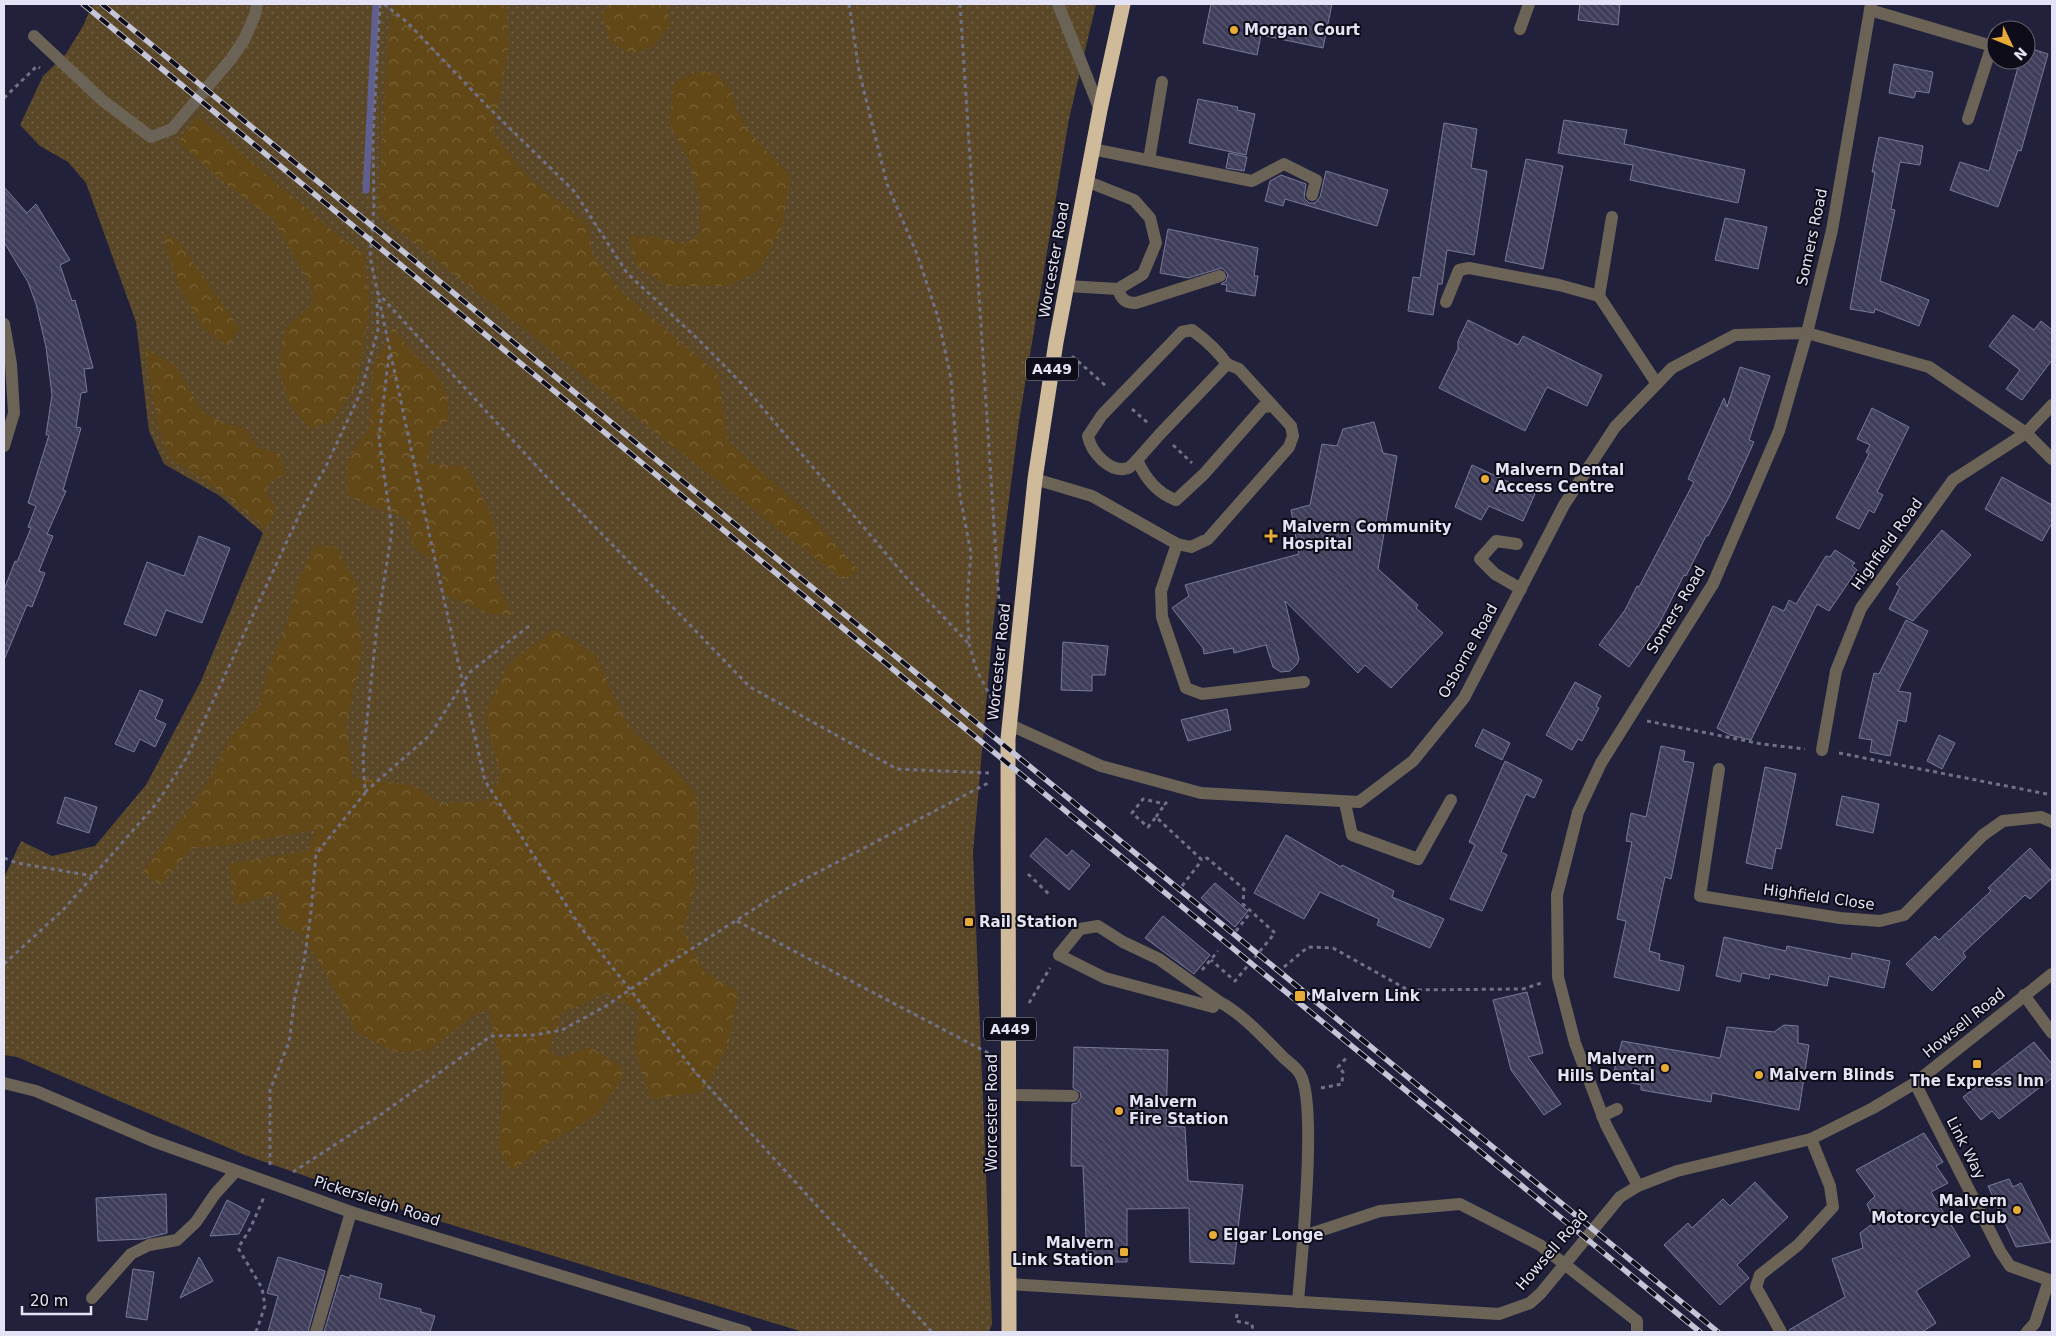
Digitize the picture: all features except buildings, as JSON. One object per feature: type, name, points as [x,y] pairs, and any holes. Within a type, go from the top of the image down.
[{"type":"highway","name":"Worcester Road","points":[[1009,1332],[1010,1095],[1007,774],[1009,732],[1035,480],[1086,180],[1123,4]]},
{"type":"street","points":[[34,36],[102,100],[151,137],[172,129],[231,59],[244,40],[255,15],[257,4]]},
{"type":"street","points":[[1058,4],[1100,110]]},
{"type":"street","points":[[1520,29],[1529,4]]},
{"type":"street","points":[[1871,7],[1986,44]]},
{"type":"street","name":"Somers Road","points":[[1638,1186],[1602,1116],[1575,1043],[1558,977],[1557,895],[1578,812],[1601,763],[1713,584],[1779,431],[1807,333],[1832,230],[1871,7]]},
{"type":"street","points":[[1968,119],[1986,64]]},
{"type":"street","points":[[1149,160],[1162,82]]},
{"type":"street","points":[[1092,149],[1252,181],[1284,164],[1316,180],[1312,195]]},
{"type":"street","points":[[1067,286],[1118,289],[1142,274],[1156,242],[1150,218],[1134,200],[1086,180]]},
{"type":"street","points":[[1599,296],[1612,217]]},
{"type":"street","points":[[1446,302],[1460,270],[1469,268],[1559,285],[1599,296],[1657,384]]},
{"type":"street","points":[[1118,289],[1121,298],[1129,303],[1136,303],[1220,276]]},
{"type":"street","points":[[4,324],[11,364],[14,413],[4,446]]},
{"type":"street","points":[[1035,480],[1092,496],[1177,544],[1191,547],[1208,539],[1289,447],[1293,436],[1291,426],[1238,370],[1227,364],[1218,350],[1192,330],[1182,332],[1102,415],[1088,436],[1089,443],[1100,458],[1114,468],[1129,468],[1227,364]]},
{"type":"street","name":"Osborne Road","points":[[1009,732],[1101,766],[1201,792],[1345,803],[1359,802],[1413,761],[1464,698],[1564,505],[1615,427],[1672,368],[1735,335],[1807,333],[1929,367],[2026,433],[2052,459]]},
{"type":"street","name":"Highfield Road","points":[[1822,748],[1836,672],[1861,608],[1953,480],[2026,433],[2052,405]]},
{"type":"street","points":[[1138,460],[1144,475],[1163,495],[1176,500],[1184,495],[1263,407],[1273,406]]},
{"type":"street","points":[[1517,544],[1496,541],[1480,559],[1495,574],[1522,588]]},
{"type":"street","points":[[1177,544],[1161,591],[1162,617],[1186,688],[1202,694],[1304,682]]},
{"type":"street","name":"Highfield Close","points":[[1719,769],[1700,896],[1840,918],[1880,922],[1904,915],[1983,835],[2002,821],[2040,817],[2052,822]]},
{"type":"street","points":[[1345,803],[1352,835],[1418,859],[1451,800]]},
{"type":"street","points":[[1218,1001],[1213,1007],[1106,978],[1059,956],[1080,929],[1098,926],[1124,942],[1159,959],[1227,1006],[1261,1035],[1301,1075],[1309,1107],[1304,1236],[1298,1302]]},
{"type":"street","name":"Howsell Road","points":[[1008,1284],[1499,1314],[1530,1303],[1541,1293],[1620,1196],[1638,1186],[1677,1171],[1811,1139],[1873,1108],[1915,1083],[2024,994],[2052,974]]},
{"type":"street","points":[[2024,994],[2052,1033]]},
{"type":"street","name":"Pickersleigh Road","points":[[4,1083],[36,1091],[153,1141],[351,1212],[733,1330],[746,1332]]},
{"type":"street","name":"Link Way","points":[[1915,1083],[2000,1251],[2010,1266],[2051,1281]]},
{"type":"street","points":[[1010,1095],[1073,1096]]},
{"type":"street","points":[[1602,1116],[1617,1109]]},
{"type":"street","points":[[1781,1332],[1756,1287],[1760,1274],[1798,1245],[1833,1207],[1830,1186],[1811,1139]]},
{"type":"street","points":[[92,1298],[131,1254],[149,1245],[177,1240],[196,1222],[215,1194],[236,1171]]},
{"type":"street","points":[[1304,1236],[1380,1211],[1460,1204],[1540,1245],[1637,1321],[1637,1332]]},
{"type":"street","points":[[316,1332],[351,1212]]},
{"type":"street","points":[[2027,1332],[2035,1324],[2051,1281]]},
{"type":"path","points":[[380,4],[373,139],[374,205],[370,257],[485,781],[582,929],[696,1073],[932,1332]]},
{"type":"path","points":[[384,4],[407,22],[487,106],[574,191],[627,273],[701,342],[744,386],[905,576],[969,644]]},
{"type":"path","points":[[849,4],[859,71],[887,184],[918,254],[938,317],[951,379],[960,496],[971,553],[967,602],[969,644],[977,671],[1009,732]]},
{"type":"path","points":[[960,4],[1000,620]]},
{"type":"path","points":[[4,98],[37,66],[45,70]]},
{"type":"path","points":[[4,964],[64,909],[157,803],[187,756],[300,512],[326,466],[360,394],[378,330],[377,291]]},
{"type":"path","points":[[377,291],[542,472],[750,687],[897,769],[1007,774]]},
{"type":"path","points":[[365,793],[363,757],[377,626],[392,530],[379,438],[390,344],[377,291]]},
{"type":"path","points":[[256,1332],[265,1306],[262,1288],[238,1248],[250,1229],[270,1184],[270,1090],[289,1042],[311,912],[316,854],[365,793],[430,735],[470,672],[529,626]]},
{"type":"path","points":[[1628,718],[1762,744],[1812,749],[1822,748],[1829,751],[2052,795]]},
{"type":"path","points":[[270,1184],[298,1170],[365,1126],[492,1036],[534,1035],[562,1030],[606,1006],[784,890],[1007,774]]},
{"type":"path","points":[[1165,804],[1143,799],[1132,813],[1148,827],[1156,817],[1165,804],[1177,786]]},
{"type":"path","points":[[1156,817],[1202,860]]},
{"type":"path","points":[[4,858],[16,863],[93,876]]},
{"type":"path","points":[[1182,886],[1202,860],[1207,858],[1244,888],[1243,904],[1275,933],[1235,980],[1211,960]]},
{"type":"path","points":[[1236,931],[1250,912]]},
{"type":"path","points":[[737,921],[1009,1064]]},
{"type":"path","points":[[1284,967],[1308,947],[1333,948],[1408,990],[1523,990],[1558,977]]},
{"type":"path","points":[[1192,982],[1218,951]]},
{"type":"path","points":[[1028,1004],[1059,956]]},
{"type":"path","points":[[1305,1091],[1342,1084],[1343,1072],[1338,1067],[1347,1057]]},
{"type":"path","points":[[1237,1314],[1236,1322],[1252,1324],[1253,1332]]},
{"type":"shaded area","points":[[93,4],[1096,4],[1069,119],[1019,421],[993,626],[973,853],[992,1324],[989,1332],[803,1332],[403,1210],[245,1155],[17,1057],[4,1055],[4,878],[21,841],[52,856],[95,846],[146,785],[201,681],[263,533],[220,496],[164,464],[149,431],[136,322],[86,183],[68,162],[40,146],[20,125],[43,76],[66,54],[83,26]]},
{"type":"green space","points":[[395,4],[506,4],[509,46],[493,133],[529,178],[589,226],[592,254],[622,292],[718,374],[728,442],[810,515],[859,571],[842,579],[378,214],[388,36]]},
{"type":"green space","points":[[610,4],[667,4],[670,24],[653,47],[631,53],[611,43],[602,14]]},
{"type":"green space","points":[[698,71],[717,73],[731,90],[738,112],[751,134],[790,176],[782,228],[757,272],[728,286],[667,286],[637,266],[628,236],[652,236],[684,244],[700,235],[700,199],[690,162],[669,124],[674,83]]},
{"type":"green space","points":[[197,116],[345,241],[364,253],[369,307],[363,350],[355,387],[330,423],[310,428],[289,404],[279,370],[285,328],[312,304],[312,287],[273,219],[231,188],[178,142]]},
{"type":"green space","points":[[162,235],[176,238],[239,328],[229,346],[204,329],[180,289]]},
{"type":"green space","points":[[393,327],[412,352],[442,383],[445,390],[448,421],[432,430],[427,463],[467,467],[490,512],[498,541],[495,578],[512,615],[488,614],[444,593],[441,566],[414,548],[406,517],[375,508],[348,496],[347,461],[369,428],[373,369]]},
{"type":"green space","points":[[145,349],[175,365],[203,413],[229,425],[244,427],[257,447],[280,454],[286,473],[269,483],[267,495],[277,510],[265,528],[224,493],[170,458],[159,430]]},
{"type":"green space","points":[[315,545],[337,547],[358,588],[355,607],[363,647],[346,724],[353,777],[412,785],[441,803],[489,801],[500,775],[485,714],[508,664],[555,629],[596,655],[619,709],[636,735],[672,767],[696,796],[699,831],[694,855],[695,888],[683,931],[704,972],[738,991],[728,1046],[702,1092],[651,1099],[635,1050],[639,1011],[605,993],[561,1014],[549,1050],[561,1058],[590,1047],[622,1067],[622,1079],[597,1114],[549,1143],[512,1171],[498,1149],[504,1072],[488,1009],[471,1017],[429,1050],[396,1052],[357,1032],[327,975],[300,933],[279,924],[279,893],[235,905],[228,864],[307,851],[316,830],[228,845],[192,848],[160,885],[143,871],[209,781],[231,736],[258,707],[269,667],[287,623],[300,577]]},
{"type":"waterway","points":[[366,190],[376,4]]},
{"type":"railway","points":[[83,4],[1700,1332]]},
{"type":"railway","points":[[102,4],[1718,1332]]},
{"type":"place","name":"Morgan Court","points":[[1234,30]]},
{"type":"place","name":"Malvern Dental Access Centre","points":[[1485,479]]},
{"type":"place","name":"Malvern Community Hospital","points":[[1271,536]]},
{"type":"place","name":"Rail Station","points":[[969,922]]},
{"type":"place","name":"Malvern Link","points":[[1300,996]]},
{"type":"place","name":"The Express Inn","points":[[1977,1064]]},
{"type":"place","name":"Malvern Hills Dental","points":[[1665,1068]]},
{"type":"place","name":"Malvern Blinds","points":[[1759,1075]]},
{"type":"place","name":"Malvern Fire Station","points":[[1119,1111]]},
{"type":"place","name":"Malvern Motorcycle Club","points":[[2017,1210]]},
{"type":"place","name":"Elgar Longe","points":[[1213,1235]]},
{"type":"place","name":"Malvern Link Station","points":[[1124,1252]]}]
